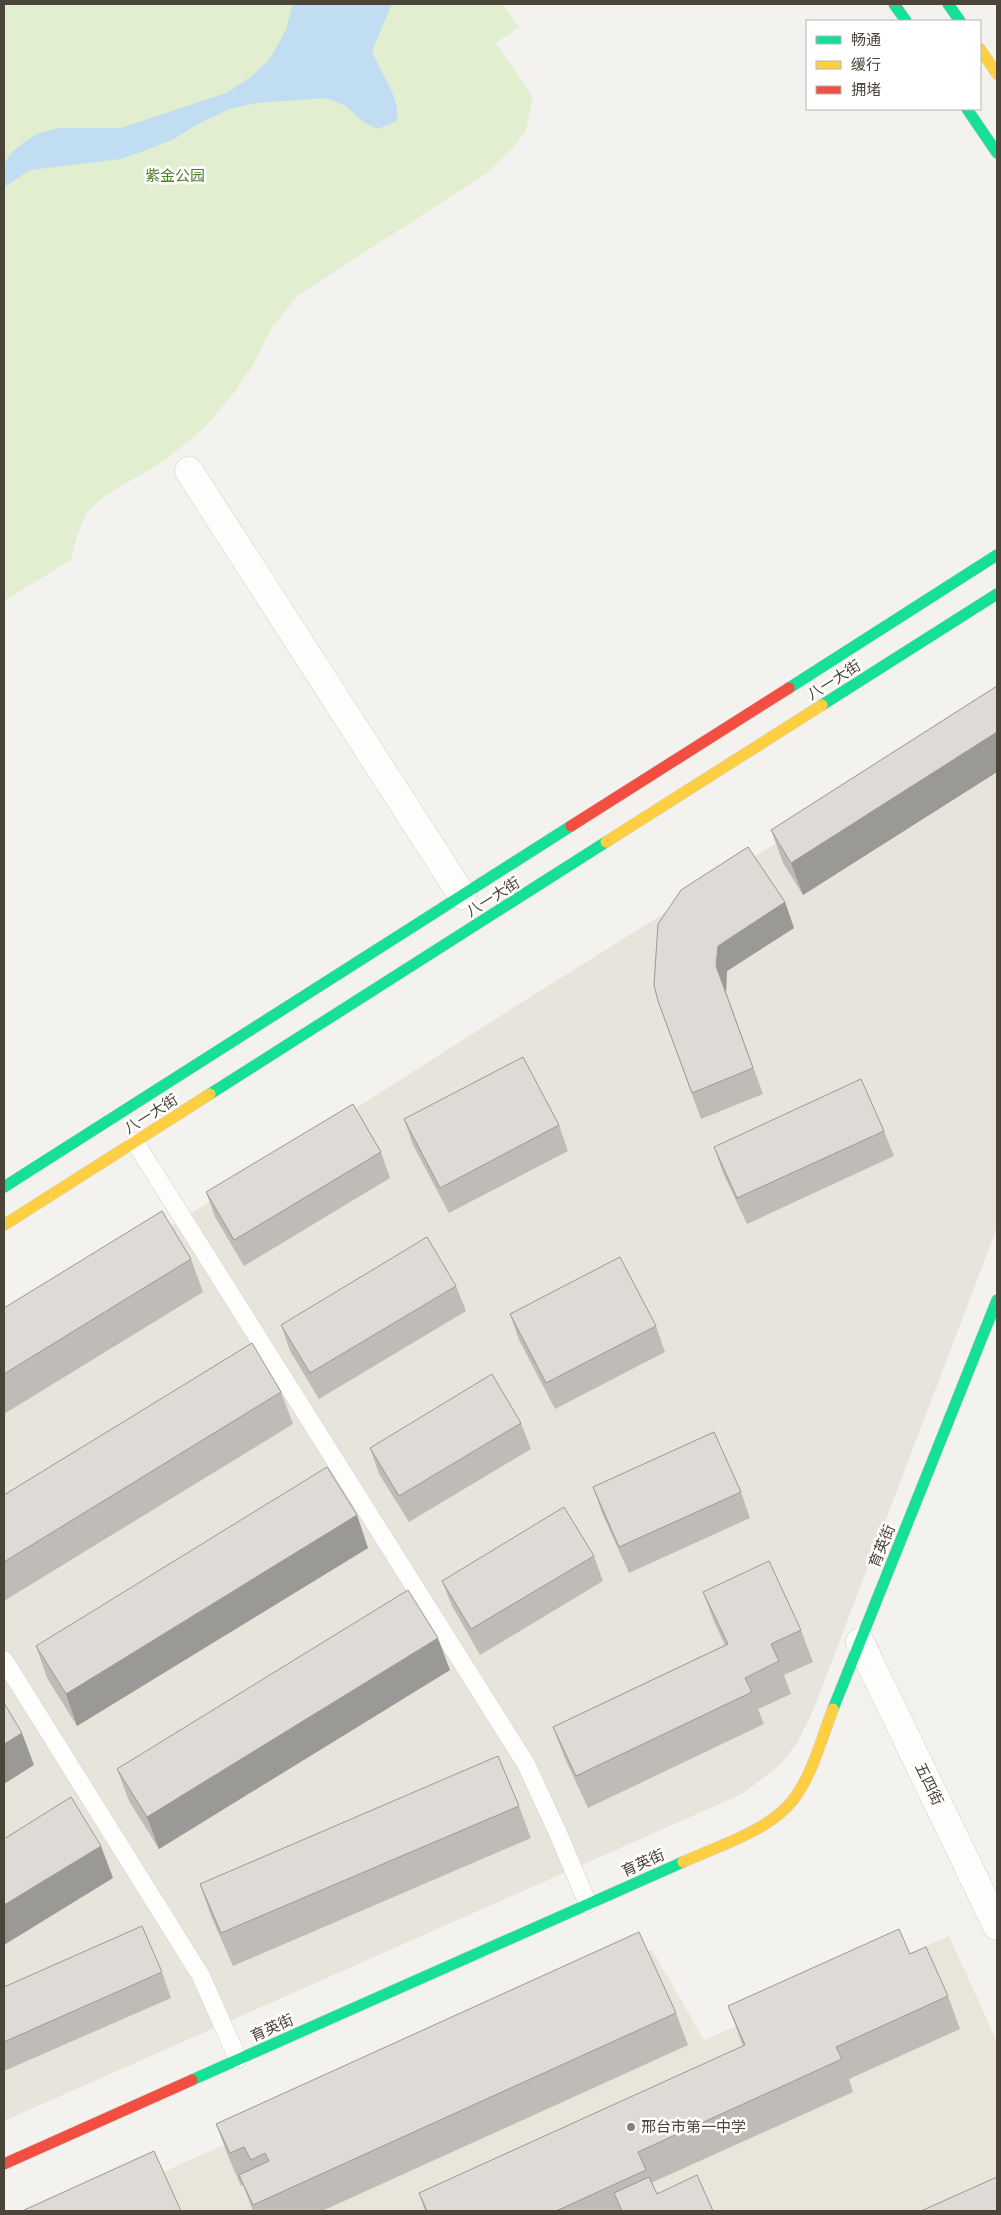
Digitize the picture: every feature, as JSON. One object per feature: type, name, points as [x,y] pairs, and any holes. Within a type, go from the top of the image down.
[{"type":"street","points":[[894,4],[905,20]]},
{"type":"street","points":[[948,4],[959,20]]},
{"type":"street","points":[[981,50],[997,74]]},
{"type":"street","points":[[968,110],[997,153]]},
{"type":"street","points":[[189,471],[462,895]]},
{"type":"street","name":"八一大街","points":[[4,1187],[997,555]]},
{"type":"street","name":"八一大街","points":[[4,1225],[997,594]]},
{"type":"street","name":"育英街","points":[[4,2164],[761,1827],[782,1813],[796,1798],[997,1300]]},
{"type":"street","name":"五四街","points":[[860,1642],[997,1926]]},
{"type":"lane","points":[[136,1142],[526,1764],[588,1904]]},
{"type":"lane","points":[[4,1660],[201,1976],[238,2060]]},
{"type":"shaded area","points":[[997,705],[997,1228],[813,1711],[797,1743],[780,1765],[742,1794],[4,2121],[4,1333],[516,1006]]},
{"type":"shaded area","name":"邢台市第一中学","points":[[949,1936],[997,2042],[997,2211],[78,2211],[652,1950],[704,2040]]},
{"type":"green space","name":"紫金公园","points":[[4,4],[503,4],[519,27],[496,43],[533,97],[526,131],[513,148],[490,171],[297,296],[270,330],[254,363],[233,394],[205,427],[164,461],[106,495],[87,512],[76,539],[71,560],[4,601]]},
{"type":"water","points":[[293,4],[392,4],[372,51],[393,95],[396,104],[396,121],[378,129],[363,122],[346,106],[326,98],[256,103],[232,108],[198,124],[174,139],[121,159],[30,170],[4,187],[4,163],[13,151],[36,134],[59,128],[121,128],[226,93],[251,77],[269,60],[286,30]]},
{"type":"building","points":[[997,686],[997,732],[791,863],[771,830]]},
{"type":"building","points":[[748,847],[785,902],[718,946],[716,966],[753,1068],[692,1093],[658,1001],[654,985],[658,924],[681,890]]},
{"type":"building","points":[[523,1057],[559,1125],[440,1188],[404,1119]]},
{"type":"building","points":[[861,1079],[884,1131],[737,1198],[714,1147]]},
{"type":"building","points":[[353,1104],[381,1152],[234,1240],[206,1192]]},
{"type":"building","points":[[162,1211],[191,1259],[4,1374],[4,1308]]},
{"type":"building","points":[[427,1237],[456,1286],[310,1373],[281,1325]]},
{"type":"building","points":[[620,1257],[656,1326],[546,1383],[510,1314]]},
{"type":"building","points":[[252,1343],[281,1392],[4,1562],[4,1495]]},
{"type":"building","points":[[492,1374],[521,1423],[399,1496],[370,1448]]},
{"type":"building","points":[[714,1432],[741,1492],[619,1547],[593,1487]]},
{"type":"building","points":[[327,1467],[357,1515],[66,1694],[36,1646]]},
{"type":"building","points":[[564,1507],[594,1556],[471,1629],[442,1581]]},
{"type":"building","points":[[769,1561],[801,1630],[771,1644],[779,1661],[745,1678],[752,1692],[576,1776],[553,1727],[728,1644],[703,1592]]},
{"type":"building","points":[[408,1590],[438,1638],[147,1817],[117,1769]]},
{"type":"building","points":[[4,1703],[22,1733],[4,1744]]},
{"type":"building","points":[[498,1756],[519,1806],[221,1933],[200,1884]]},
{"type":"building","points":[[71,1797],[101,1846],[4,1905],[4,1839]]},
{"type":"building","points":[[142,1926],[162,1972],[4,2042],[4,1987]]},
{"type":"building","points":[[899,1929],[910,1954],[926,1947],[948,1996],[836,2047],[842,2059],[638,2152],[646,2170],[556,2211],[427,2211],[419,2193],[745,2045],[728,2006]]},
{"type":"building","points":[[639,1932],[676,2013],[253,2205],[239,2175],[269,2161],[265,2153],[251,2160],[244,2147],[230,2153],[216,2124]]},
{"type":"building","points":[[154,2151],[181,2211],[22,2211]]},
{"type":"building","points":[[697,2175],[713,2211],[622,2211],[614,2193],[649,2177],[657,2194]]},
{"type":"building","points":[[997,2177],[997,2211],[921,2211]]},
{"type":"traffic: fast","points":[[894,4],[905,20]]},
{"type":"traffic: fast","points":[[948,4],[959,20]]},
{"type":"traffic: fast","points":[[968,110],[997,153]]},
{"type":"traffic: fast","points":[[789,688],[997,555]]},
{"type":"traffic: fast","points":[[822,705],[997,594]]},
{"type":"traffic: fast","points":[[4,1187],[571,826]]},
{"type":"traffic: fast","points":[[210,1094],[606,842]]},
{"type":"traffic: fast","points":[[833,1709],[997,1300]]},
{"type":"traffic: fast","points":[[192,2080],[683,1862]]},
{"type":"traffic: slow","points":[[981,50],[997,74]]},
{"type":"traffic: slow","points":[[606,842],[822,705]]},
{"type":"traffic: slow","points":[[4,1225],[210,1094]]},
{"type":"traffic: slow","points":[[683,1862],[742,1837],[771,1821],[783,1811],[806,1780],[833,1709]]},
{"type":"traffic: jam","points":[[571,826],[789,688]]},
{"type":"traffic: jam","points":[[4,2164],[192,2080]]},
{"type":"place","name":"邢台市第一中学","points":[[631,2127]]}]
